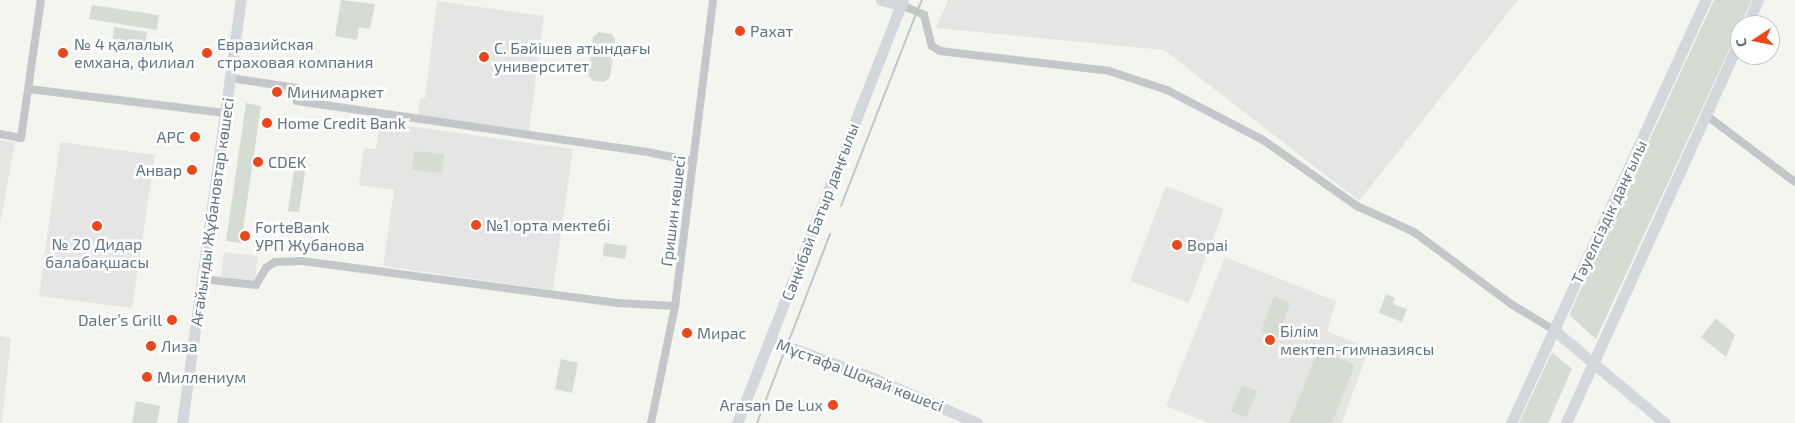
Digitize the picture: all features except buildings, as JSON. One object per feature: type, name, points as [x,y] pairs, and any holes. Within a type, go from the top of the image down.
[{"type":"street","points":[[0,134],[21,138],[41,0]]},
{"type":"street","name":"Ағайынды Жұбановтар көшесі","points":[[182,423],[241,0]]},
{"type":"street","name":"Гришин көшесі","points":[[651,423],[675,306],[713,0]]},
{"type":"street","points":[[881,0],[905,5],[920,12],[928,22],[932,46],[940,51],[1109,71],[1174,94],[1262,140],[1357,206],[1414,232],[1511,304],[1554,330],[1665,423]]},
{"type":"street","name":"Тәуелсіздік даңғылы","points":[[1511,423],[1706,0]]},
{"type":"street","points":[[1751,15],[1758,0]]},
{"type":"street","name":"Сәңкібай Батыр даңғылы","points":[[737,423],[905,5]]},
{"type":"street","points":[[1566,423],[1730,62]]},
{"type":"street","points":[[230,78],[297,88],[297,101],[652,153],[693,161]]},
{"type":"street","points":[[29,89],[225,113]]},
{"type":"street","points":[[1706,115],[1795,182]]},
{"type":"street","points":[[202,279],[256,285],[266,268],[275,262],[302,261],[617,303],[675,306]]},
{"type":"street","name":"Мұстафа Шоқай көшесі","points":[[770,340],[931,401],[977,423]]},
{"type":"shaded area","points":[[341,0],[375,4],[370,29],[359,27],[357,40],[335,36]]},
{"type":"shaded area","points":[[948,0],[1518,0],[1359,201],[1164,50],[936,28]]},
{"type":"shaded area","points":[[1714,0],[1752,0],[1745,15],[1730,15],[1730,48],[1596,339],[1569,315]]},
{"type":"shaded area","name":"С. Бәйішев атындағы университет","points":[[437,1],[544,16],[529,131],[418,115],[420,98],[425,98]]},
{"type":"shaded area","points":[[92,5],[159,15],[157,30],[89,19]]},
{"type":"shaded area","points":[[114,27],[147,32],[144,50],[112,45]]},
{"type":"shaded area","points":[[599,32],[612,34],[615,39],[610,78],[604,82],[593,81],[588,75],[593,37]]},
{"type":"shaded area","points":[[246,103],[261,106],[241,243],[226,241]]},
{"type":"shaded area","name":"№1 орта мектебі","points":[[380,122],[573,149],[553,290],[383,266],[394,190],[359,185],[364,148],[376,149]]},
{"type":"shaded area","points":[[0,140],[15,142],[0,225]]},
{"type":"shaded area","name":"№ 20 Дидар балабақшасы","points":[[60,142],[155,155],[132,308],[39,296]]},
{"type":"shaded area","points":[[414,151],[444,154],[442,173],[412,170]]},
{"type":"shaded area","points":[[295,163],[306,165],[299,212],[288,211]]},
{"type":"shaded area","name":"Bopai","points":[[1166,186],[1224,209],[1189,303],[1130,281]]},
{"type":"shaded area","points":[[604,243],[627,246],[625,259],[603,256]]},
{"type":"shaded area","points":[[224,252],[258,256],[255,281],[221,277]]},
{"type":"shaded area","name":"Білім мектеп-гимназиясы","points":[[1225,257],[1336,301],[1327,331],[1361,345],[1366,357],[1342,423],[1209,423],[1166,406]]},
{"type":"shaded area","points":[[1386,294],[1395,298],[1393,304],[1407,309],[1402,322],[1379,313]]},
{"type":"shaded area","points":[[1274,296],[1290,303],[1277,339],[1261,332]]},
{"type":"shaded area","points":[[1716,318],[1735,335],[1726,357],[1701,337]]},
{"type":"shaded area","points":[[0,336],[11,338],[2,423],[0,423]]},
{"type":"shaded area","points":[[1318,350],[1355,365],[1332,423],[1289,423]]},
{"type":"shaded area","points":[[1552,352],[1572,369],[1548,423],[1519,423]]},
{"type":"shaded area","points":[[561,359],[578,363],[572,393],[555,389]]},
{"type":"shaded area","points":[[1242,385],[1257,391],[1246,418],[1231,411]]},
{"type":"shaded area","points":[[136,401],[160,406],[157,423],[132,423]]},
{"type":"waterway","points":[[918,9],[922,0]]},
{"type":"waterway","points":[[841,206],[916,14]]},
{"type":"waterway","points":[[788,343],[830,234]]},
{"type":"waterway","points":[[757,423],[785,350]]},
{"type":"place","name":"Рахат","points":[[740,31]]},
{"type":"place","name":"№ 4 қалалық емхана, филиал","points":[[63,53]]},
{"type":"place","name":"Евразийская страховая компания","points":[[207,53]]},
{"type":"place","name":"С. Бәйішев атындағы университет","points":[[484,57]]},
{"type":"place","name":"Минимаркет","points":[[277,92]]},
{"type":"place","name":"Home Credit Bank","points":[[267,123]]},
{"type":"place","name":"АРС","points":[[195,137]]},
{"type":"place","name":"CDEK","points":[[258,162]]},
{"type":"place","name":"Анвар","points":[[192,170]]},
{"type":"place","name":"№1 орта мектебі","points":[[476,225]]},
{"type":"place","name":"№ 20 Дидар балабақшасы","points":[[97,226]]},
{"type":"place","name":"ForteBank УРП Жубанова","points":[[245,236]]},
{"type":"place","name":"Bopai","points":[[1177,245]]},
{"type":"place","name":"Daler’s Grill","points":[[172,320]]},
{"type":"place","name":"Мирас","points":[[687,333]]},
{"type":"place","name":"Білім мектеп-гимназиясы","points":[[1270,340]]},
{"type":"place","name":"Лиза","points":[[151,346]]},
{"type":"place","name":"Миллениум","points":[[147,377]]},
{"type":"place","name":"Arasan De Lux","points":[[833,405]]}]
